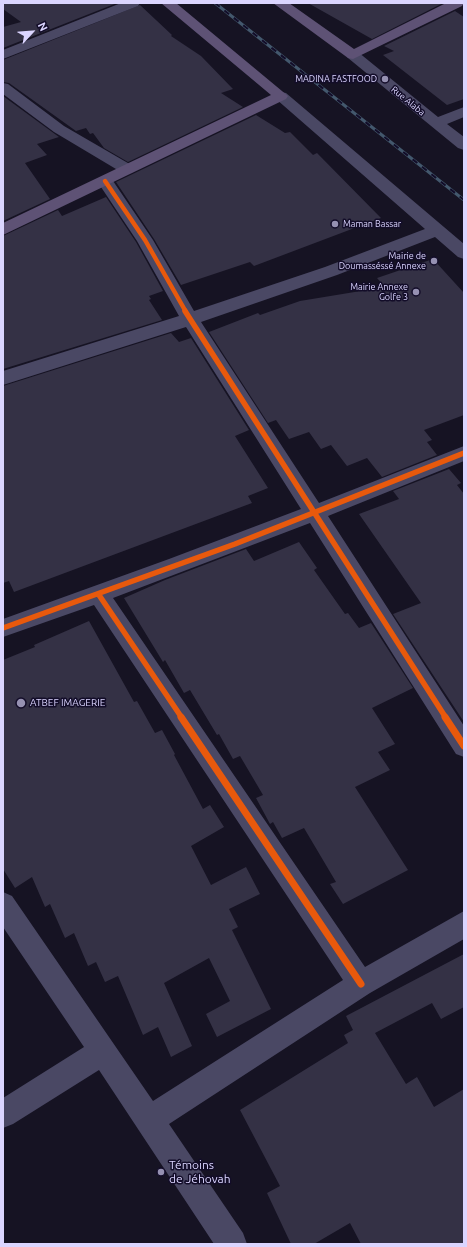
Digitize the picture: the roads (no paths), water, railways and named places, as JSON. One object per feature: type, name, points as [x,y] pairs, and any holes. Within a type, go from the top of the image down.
[{"type":"main road","points":[[3,230],[190,138],[281,96],[168,3]]},
{"type":"main road","points":[[280,3],[353,55],[457,3]]},
{"type":"street","points":[[3,55],[133,3]]},
{"type":"street","name":"Rue Alaba","points":[[353,55],[464,145]]},
{"type":"street","points":[[3,87],[59,129],[127,169]]},
{"type":"street","points":[[281,96],[464,253]]},
{"type":"street","points":[[436,123],[464,112]]},
{"type":"street","points":[[105,181],[145,240],[190,319],[316,513],[464,746]]},
{"type":"street","points":[[3,378],[190,319],[331,271],[437,230]]},
{"type":"street","points":[[3,628],[99,595],[316,513],[464,453]]},
{"type":"street","points":[[99,595],[360,984]]},
{"type":"street","points":[[3,905],[232,1244]]},
{"type":"street","points":[[149,1120],[360,984],[464,924]]},
{"type":"street","points":[[3,1114],[103,1051]]},
{"type":"railway","points":[[215,3],[464,200]]},
{"type":"place","name":"MADINA FASTFOOD","points":[[385,79]]},
{"type":"place","name":"Maman Bassar","points":[[335,224]]},
{"type":"place","name":"Mairie de Doumasséssé Annexe","points":[[434,261]]},
{"type":"place","name":"Mairie Annexe Golfe 3","points":[[416,292]]},
{"type":"place","name":"ATBEF IMAGERIE","points":[[21,703]]},
{"type":"place","name":"Témoins de Jéhovah","points":[[161,1172]]}]
